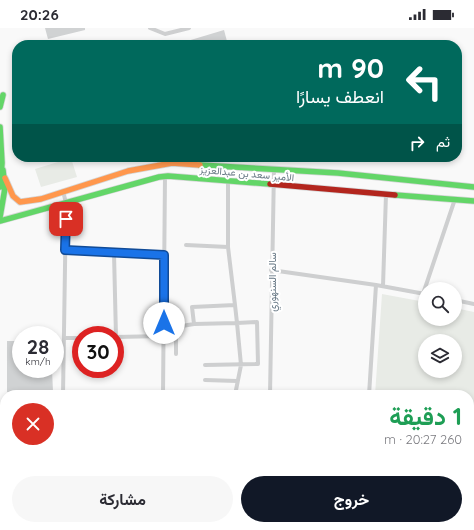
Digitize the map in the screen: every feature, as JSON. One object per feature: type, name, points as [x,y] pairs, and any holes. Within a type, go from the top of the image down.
[{"type":"main road","points":[[0,107],[3,95]]},
{"type":"main road","points":[[0,126],[2,163],[0,187]]},
{"type":"main road","points":[[0,217],[4,199],[5,178],[2,163]]},
{"type":"main road","name":"الأمير سعد بن عبدالعزيز","points":[[5,178],[12,196],[20,202],[32,202],[128,171],[172,163],[338,173],[474,187]]},
{"type":"main road","name":"الأمير سعد بن عبدالعزيز","points":[[0,221],[165,176],[474,201]]},
{"type":"street","points":[[150,28],[164,34],[189,28]]},
{"type":"street","name":"سالم السنهوري","points":[[270,390],[272,308],[271,270],[274,169]]},
{"type":"street","points":[[163,390],[165,176]]},
{"type":"street","points":[[228,180],[228,247],[241,365],[236,390]]},
{"type":"street","points":[[63,191],[66,203],[64,338],[72,338]]},
{"type":"street","points":[[383,286],[386,194]]},
{"type":"street","points":[[428,282],[455,200]]},
{"type":"street","points":[[186,245],[228,247]]},
{"type":"street","points":[[65,250],[164,255]]},
{"type":"street","points":[[114,253],[116,326]]},
{"type":"street","points":[[271,270],[376,284],[418,293]]},
{"type":"street","points":[[369,390],[376,284]]},
{"type":"street","points":[[462,301],[474,304]]},
{"type":"street","points":[[194,324],[192,307],[235,305]]},
{"type":"street","points":[[176,354],[176,327],[194,324],[258,323],[259,364],[205,365]]},
{"type":"street","points":[[124,337],[164,336]]},
{"type":"street","points":[[63,378],[63,390]]},
{"type":"street","points":[[205,380],[237,381]]},
{"type":"shaded area","points":[[58,162],[72,162],[77,177],[41,187],[35,169]]},
{"type":"shaded area","points":[[382,294],[418,301],[418,326],[462,326],[462,309],[474,312],[474,390],[375,390]]},
{"type":"building","points":[[45,28],[85,28],[85,30],[48,39]]},
{"type":"building","points":[[224,30],[227,40],[191,40]]},
{"type":"building","points":[[7,341],[12,341],[12,378],[52,378],[53,390],[7,390]]},
{"type":"traffic: fast","points":[[0,107],[3,95]]},
{"type":"traffic: fast","points":[[0,127],[2,163],[0,187]]},
{"type":"traffic: fast","points":[[200,165],[338,173],[474,187]]},
{"type":"traffic: fast","points":[[0,217],[5,188],[3,170]]},
{"type":"traffic: fast","points":[[0,221],[159,177],[168,176],[270,184]]},
{"type":"traffic: fast","points":[[395,195],[474,201]]},
{"type":"traffic: slow","points":[[5,178],[13,196],[20,202],[41,199],[128,171],[172,163],[200,165]]},
{"type":"traffic: jam","points":[[270,184],[395,195]]},
{"type":"route","points":[[66,219],[65,250],[164,255],[164,323]]}]
